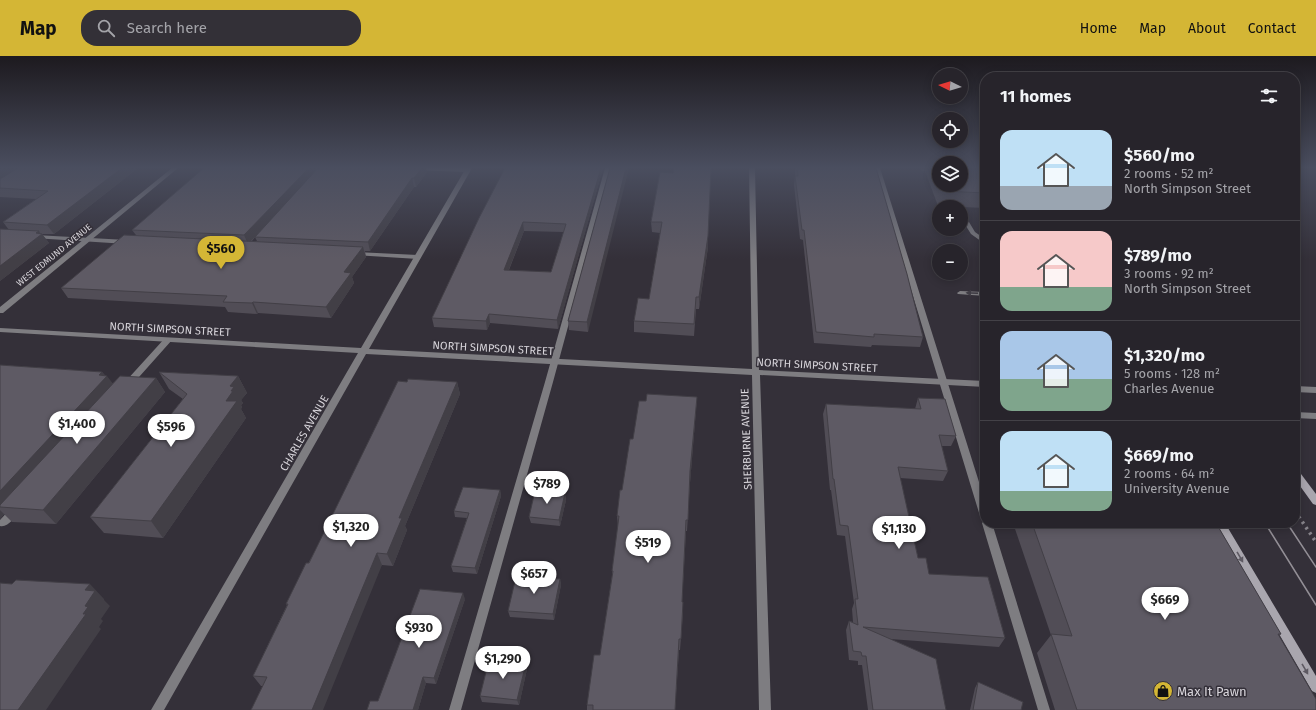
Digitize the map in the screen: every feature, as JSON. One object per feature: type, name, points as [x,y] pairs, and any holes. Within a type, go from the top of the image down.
[{"type":"main road","points":[[1300,479],[1316,501]]},
{"type":"main road","points":[[1223,528],[1316,687]]},
{"type":"street","name":"WEST EDMUND AVENUE","points":[[0,311],[138,199]]},
{"type":"street","name":"CHARLES AVENUE","points":[[157,710],[451,199]]},
{"type":"street","points":[[455,710],[555,362],[600,199]]},
{"type":"street","name":"SHERBURNE AVENUE","points":[[753,199],[765,710]]},
{"type":"street","points":[[887,199],[945,382],[980,499]]},
{"type":"street","points":[[968,225],[973,233],[980,238]]},
{"type":"street","points":[[29,237],[133,242]]},
{"type":"street","points":[[351,254],[418,257]]},
{"type":"street","points":[[960,293],[980,294]]},
{"type":"street","name":"NORTH SIMPSON STREET","points":[[0,330],[555,362],[980,384]]},
{"type":"street","points":[[124,389],[168,340]]},
{"type":"street","points":[[1300,389],[1316,390]]},
{"type":"street","points":[[1300,415],[1316,416]]},
{"type":"street","points":[[3,523],[19,506]]},
{"type":"street","points":[[989,528],[1044,710]]},
{"type":"path","points":[[1300,518],[1316,542]]},
{"type":"building","points":[[37,199],[82,199],[47,225],[3,222]]},
{"type":"building","points":[[169,199],[279,199],[244,235],[132,230]]},
{"type":"building","points":[[290,199],[398,199],[368,242],[255,237]]},
{"type":"building","points":[[489,199],[592,199],[557,320],[489,314],[486,321],[432,318]],"holes":[[[523,222],[566,224],[551,272],[504,270]]]},
{"type":"building","points":[[602,199],[618,199],[587,322],[568,321]]},
{"type":"building","points":[[655,199],[710,199],[708,236],[699,297],[696,297],[694,324],[634,321],[638,298],[649,299],[662,222],[651,222]]},
{"type":"building","points":[[798,199],[885,199],[907,274],[923,337],[874,334],[874,337],[816,332],[804,230],[802,230]]},
{"type":"building","points":[[0,229],[39,231],[36,233],[42,234],[0,266]]},
{"type":"building","points":[[124,235],[363,247],[344,272],[351,273],[326,307],[253,302],[223,302],[227,296],[61,288]]},
{"type":"building","points":[[0,365],[102,372],[99,375],[107,376],[0,491]]},
{"type":"building","points":[[159,372],[238,376],[230,386],[234,387],[231,391],[233,391],[226,401],[237,401],[151,521],[90,517],[187,394]]},
{"type":"building","points":[[120,376],[156,378],[43,510],[0,507],[0,505]]},
{"type":"building","points":[[408,379],[457,382],[399,518],[402,518],[387,554],[377,553],[312,710],[251,710],[267,677],[253,676],[306,563],[309,563],[398,381],[407,382]]},
{"type":"building","points":[[647,394],[697,397],[690,471],[688,520],[686,520],[681,639],[679,639],[675,710],[593,710],[593,705],[587,705],[594,655],[600,655],[613,571],[619,516],[617,516],[620,490],[622,490],[630,439],[633,439],[639,401],[646,401]]},
{"type":"building","points":[[918,398],[945,399],[956,436],[939,435],[948,471],[898,467],[918,558],[926,558],[929,574],[988,577],[1005,638],[863,627],[936,659],[946,710],[873,710],[866,656],[862,656],[861,652],[853,651],[849,621],[858,625],[855,599],[858,599],[848,526],[840,525],[833,479],[826,404],[921,409]]},
{"type":"building","points":[[463,487],[500,490],[475,568],[451,566],[469,513],[454,511]]},
{"type":"building","points":[[535,491],[565,493],[559,520],[529,517]]},
{"type":"building","points":[[1034,528],[1219,528],[1281,634],[1278,634],[1316,699],[1316,710],[1077,710],[1051,634],[1072,636]]},
{"type":"building","points":[[516,577],[560,579],[553,614],[508,611]]},
{"type":"building","points":[[16,580],[90,584],[85,590],[95,591],[85,606],[88,607],[83,614],[86,614],[18,710],[0,710],[0,583],[12,584]]},
{"type":"building","points":[[420,589],[463,593],[434,678],[423,677],[413,710],[367,710],[370,701],[378,701]]},
{"type":"building","points":[[489,660],[526,663],[517,700],[480,696]]},
{"type":"building","points":[[978,682],[1023,702],[1021,710],[973,710]]},
{"type":"tram line","points":[[1268,528],[1316,605]]},
{"type":"tram line","points":[[1290,528],[1316,567]]},
{"type":"place","name":"Max It Pawn","points":[[1163,691]]}]
